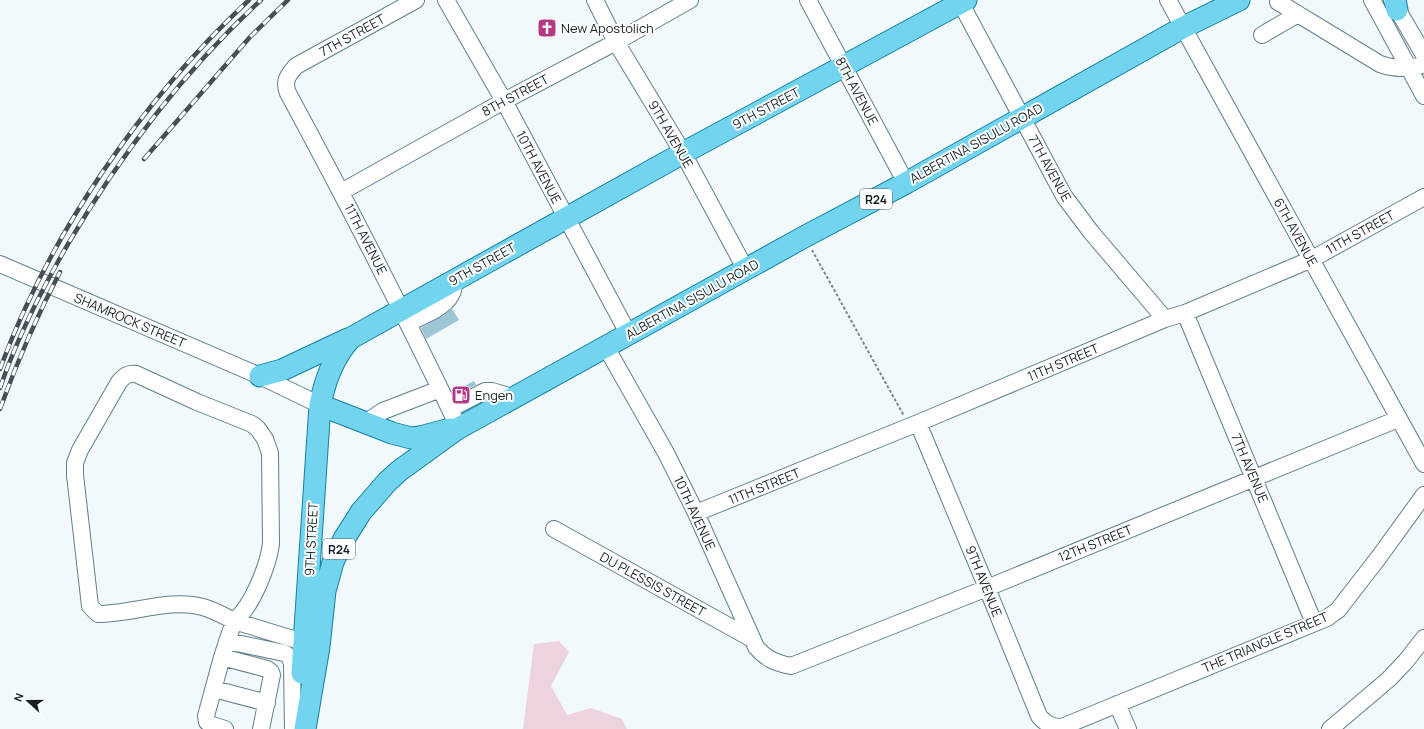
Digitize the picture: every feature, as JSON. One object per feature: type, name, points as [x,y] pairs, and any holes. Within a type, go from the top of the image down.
[{"type":"main road","name":"ALBERTINA SISULU ROAD","points":[[305,729],[312,644],[328,577],[338,551],[352,524],[387,482],[399,471],[458,429],[804,237],[906,183],[1182,28],[1239,0]]},
{"type":"main road","name":"9TH STREET","points":[[298,729],[312,644],[320,405],[330,369],[339,352],[351,338],[405,316],[455,280],[683,153],[962,1]]},
{"type":"main road","points":[[260,376],[282,370],[351,338]]},
{"type":"main road","points":[[320,405],[392,433],[411,438],[458,429]]},
{"type":"street","name":"7TH STREET","points":[[308,59],[416,0]]},
{"type":"street","name":"10TH AVENUE","points":[[446,0],[504,100],[629,334]]},
{"type":"street","name":"9TH AVENUE","points":[[595,0],[616,42],[683,153],[746,270]]},
{"type":"street","name":"8TH STREET","points":[[341,192],[504,100],[616,42],[690,0]]},
{"type":"street","name":"8TH AVENUE","points":[[808,0],[906,183]]},
{"type":"street","name":"6TH AVENUE","points":[[1168,0],[1182,28],[1312,259],[1398,419],[1424,464]]},
{"type":"street","points":[[1372,0],[1424,96]]},
{"type":"street","name":"7TH AVENUE","points":[[962,1],[1055,180],[1073,209],[1090,232],[1165,319]]},
{"type":"street","points":[[1278,2],[1380,64],[1390,68],[1408,68],[1424,65]]},
{"type":"street","points":[[1394,3],[1424,55]]},
{"type":"street","points":[[1262,35],[1298,14]]},
{"type":"street","name":"11TH AVENUE","points":[[308,59],[296,66],[291,72],[286,79],[285,87],[405,316],[450,409],[458,429]]},
{"type":"street","name":"11TH STREET","points":[[696,513],[1165,319],[1185,313],[1312,259],[1424,197]]},
{"type":"street","name":"SHAMROCK STREET","points":[[0,264],[260,376],[320,405]]},
{"type":"street","name":"7TH AVENUE","points":[[1185,313],[1255,478],[1314,623]]},
{"type":"street","name":"10TH AVENUE","points":[[606,347],[666,453],[696,513],[752,639],[762,654],[770,660],[791,666]]},
{"type":"street","points":[[225,729],[207,722],[206,716],[222,657],[234,621],[247,608],[254,595],[272,544],[271,458],[268,443],[258,429],[252,424],[197,402],[136,374],[126,375],[119,382],[80,450],[75,464],[90,606],[98,614],[167,605],[190,605],[214,611],[234,621],[312,644]]},
{"type":"street","points":[[365,423],[383,411],[440,389]]},
{"type":"street","points":[[450,409],[485,391],[492,391],[515,398]]},
{"type":"street","name":"12TH STREET","points":[[791,666],[988,588],[1398,419]]},
{"type":"street","name":"9TH AVENUE","points":[[914,424],[988,588],[1039,716],[1045,723],[1053,727],[1062,727]]},
{"type":"street","name":"THE TRIANGLE STREET","points":[[1062,727],[1327,618],[1338,610],[1423,496]]},
{"type":"street","name":"DU PLESSIS STREET","points":[[554,529],[752,639]]},
{"type":"street","points":[[1330,729],[1389,679],[1406,661],[1424,638]]},
{"type":"street","points":[[227,641],[284,653],[289,656],[292,663],[293,729]]},
{"type":"street","points":[[222,657],[267,669],[271,672],[272,675],[261,729]]},
{"type":"street","points":[[214,689],[266,703]]},
{"type":"street","points":[[1117,704],[1128,729]]},
{"type":"path","points":[[804,237],[914,424]]},
{"type":"shaded area","points":[[559,641],[569,652],[551,686],[567,715],[591,708],[622,719],[627,729],[523,729],[534,644]]},
{"type":"building","points":[[452,309],[459,320],[426,339],[421,328],[443,316]]},
{"type":"building","points":[[474,381],[476,385],[454,396],[452,392]]},
{"type":"railway","points":[[0,369],[21,318],[45,268],[73,219],[104,171],[137,124],[172,80],[249,0]]},
{"type":"railway","points":[[0,388],[22,332],[49,278],[88,211],[110,178],[132,146],[180,85],[206,55],[261,0]]},
{"type":"railway","points":[[144,159],[250,37],[288,0]]},
{"type":"railway","points":[[0,409],[28,339],[60,272]]},
{"type":"place","name":"New Apostolich","points":[[547,28]]},
{"type":"place","name":"Engen","points":[[461,395]]}]
